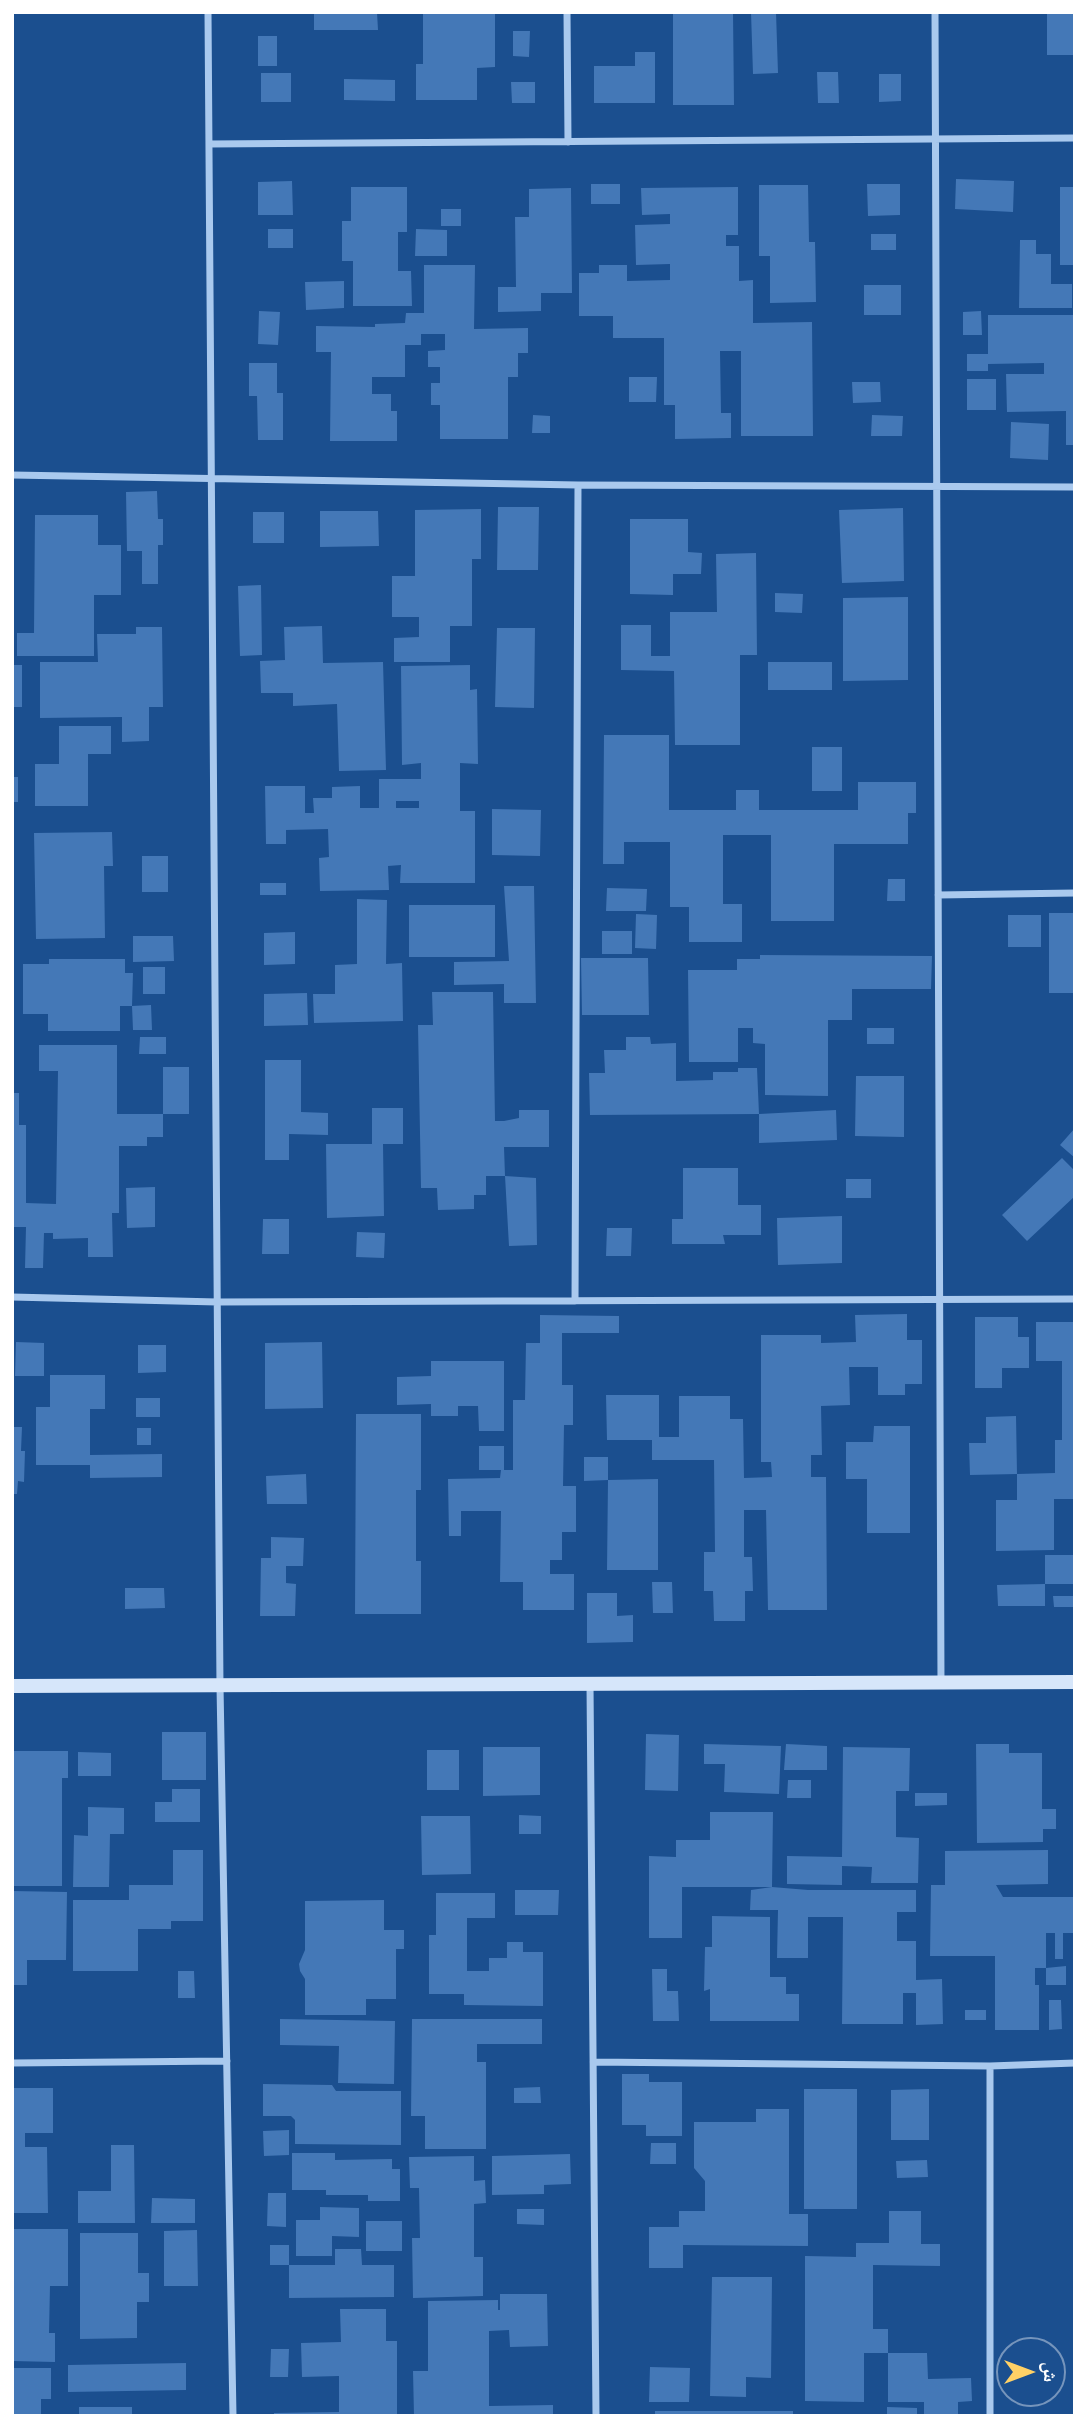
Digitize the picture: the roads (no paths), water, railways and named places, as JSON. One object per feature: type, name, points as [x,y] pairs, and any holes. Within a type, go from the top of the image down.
[{"type":"street","points":[[208,12],[220,1686],[233,2416]]},
{"type":"street","points":[[567,12],[568,142]]},
{"type":"street","points":[[935,12],[941,1683]]},
{"type":"street","points":[[209,144],[1075,138]]},
{"type":"street","points":[[12,475],[578,485],[1075,487]]},
{"type":"street","points":[[575,1301],[578,485]]},
{"type":"street","points":[[938,895],[1075,893]]},
{"type":"street","points":[[12,1297],[217,1302],[1075,1299]]},
{"type":"street","points":[[12,1686],[1075,1682]]},
{"type":"street","points":[[590,1684],[596,2416]]},
{"type":"street","points":[[12,2063],[227,2061]]},
{"type":"street","points":[[593,2062],[989,2066],[1075,2063]]},
{"type":"street","points":[[989,2066],[990,2416]]}]
